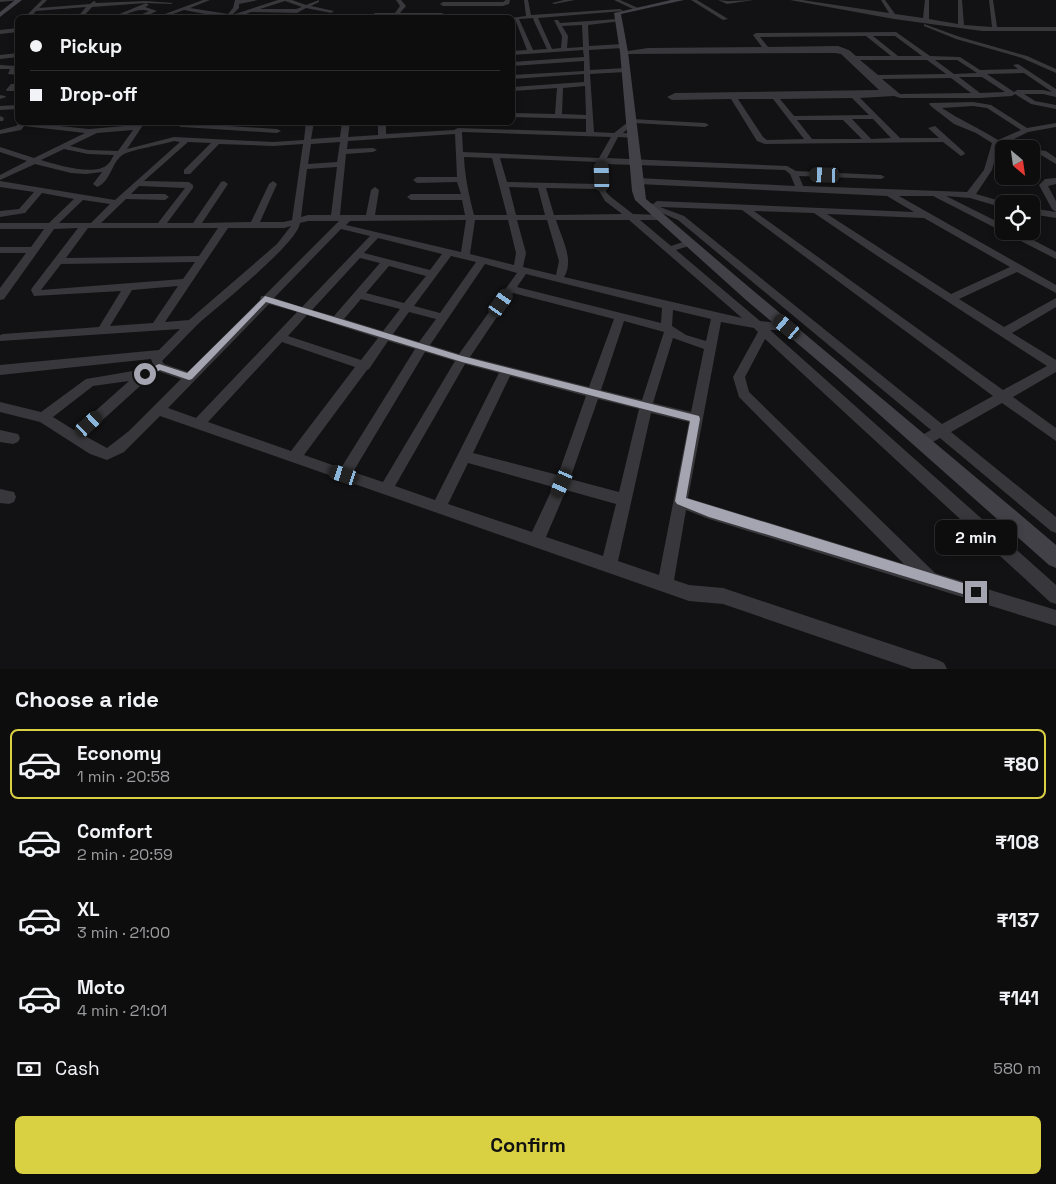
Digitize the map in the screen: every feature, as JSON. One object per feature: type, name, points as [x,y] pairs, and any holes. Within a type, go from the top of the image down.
[{"type":"street","points":[[0,1],[19,0]]},
{"type":"street","points":[[2,12],[19,0]]},
{"type":"street","points":[[29,15],[46,0]]},
{"type":"street","points":[[54,15],[68,0]]},
{"type":"street","points":[[164,15],[208,0]]},
{"type":"street","points":[[232,15],[237,1],[256,0]]},
{"type":"street","points":[[238,15],[283,0]]},
{"type":"street","points":[[291,0],[307,7],[331,11]]},
{"type":"street","points":[[396,15],[403,6],[398,0]]},
{"type":"street","points":[[442,15],[443,2],[506,3],[508,0]]},
{"type":"street","points":[[526,0],[529,17]]},
{"type":"street","points":[[564,50],[564,36],[555,17],[554,1],[573,0]]},
{"type":"street","points":[[558,25],[585,24],[618,12],[681,0]]},
{"type":"street","points":[[694,0],[725,19]]},
{"type":"street","points":[[720,0],[728,3],[752,0]]},
{"type":"street","points":[[792,0],[837,3]]},
{"type":"street","points":[[820,0],[894,17],[961,26],[995,30],[1056,29]]},
{"type":"street","points":[[883,0],[894,17]]},
{"type":"street","points":[[926,21],[927,0]]},
{"type":"street","points":[[960,0],[961,26]]},
{"type":"street","points":[[991,0],[995,30]]},
{"type":"street","points":[[297,11],[317,1]]},
{"type":"street","points":[[34,10],[61,8],[94,2],[154,2],[168,3],[168,8],[218,15]]},
{"type":"street","points":[[83,15],[94,2]]},
{"type":"street","points":[[110,15],[154,2]]},
{"type":"street","points":[[110,15],[118,3]]},
{"type":"street","points":[[140,7],[154,11],[144,15]]},
{"type":"street","points":[[420,8],[420,15]]},
{"type":"street","points":[[252,11],[312,13]]},
{"type":"street","points":[[190,14],[198,12]]},
{"type":"street","points":[[515,20],[618,12]]},
{"type":"street","points":[[618,12],[624,49],[638,191],[645,204],[1056,558]]},
{"type":"street","points":[[515,20],[529,17],[555,17]]},
{"type":"street","points":[[536,19],[550,50]]},
{"type":"street","points":[[917,20],[941,32],[1032,61],[1056,71]]},
{"type":"street","points":[[515,22],[531,52]]},
{"type":"street","points":[[585,24],[590,134]]},
{"type":"street","points":[[0,32],[15,30]]},
{"type":"street","points":[[830,34],[843,46],[840,50]]},
{"type":"street","points":[[867,34],[897,58]]},
{"type":"street","points":[[767,50],[756,35],[896,34],[980,96]]},
{"type":"street","points":[[515,53],[586,48],[639,51],[840,50],[852,58],[885,92]]},
{"type":"street","points":[[0,58],[15,56]]},
{"type":"street","points":[[733,96],[675,99],[670,97],[733,96],[854,95],[980,96],[1012,94],[958,58],[852,58]]},
{"type":"street","points":[[515,64],[586,59]]},
{"type":"street","points":[[0,67],[14,66],[10,73],[15,73]]},
{"type":"street","points":[[1016,66],[1056,93]]},
{"type":"street","points":[[515,77],[625,70]]},
{"type":"street","points":[[871,77],[953,76],[1025,71]]},
{"type":"street","points":[[871,77],[894,95]]},
{"type":"street","points":[[515,89],[588,84]]},
{"type":"street","points":[[999,84],[1008,84]]},
{"type":"street","points":[[1017,84],[1044,84]]},
{"type":"street","points":[[558,116],[560,86]]},
{"type":"street","points":[[854,95],[885,92],[894,95]]},
{"type":"street","points":[[1056,93],[1016,92],[1033,104],[1056,107]]},
{"type":"street","points":[[854,95],[898,141]]},
{"type":"street","points":[[733,96],[762,141],[946,140]]},
{"type":"street","points":[[774,96],[810,142]]},
{"type":"street","points":[[920,96],[957,122],[979,131],[995,144]]},
{"type":"street","points":[[934,106],[973,104],[990,106],[1026,130]]},
{"type":"street","points":[[0,108],[15,106]]},
{"type":"street","points":[[515,115],[590,117]]},
{"type":"street","points":[[792,118],[875,117]]},
{"type":"street","points":[[846,118],[869,141]]},
{"type":"street","points":[[705,125],[632,122],[616,135],[603,159],[602,192],[760,328],[1056,596]]},
{"type":"street","points":[[1,131],[18,128],[22,125]]},
{"type":"street","points":[[45,125],[99,130],[141,125]]},
{"type":"street","points":[[0,178],[99,130],[105,125]]},
{"type":"street","points":[[98,184],[106,175],[107,169],[141,125]]},
{"type":"street","points":[[170,139],[182,125]]},
{"type":"street","points":[[215,125],[278,127],[273,144]]},
{"type":"street","points":[[75,437],[160,360],[192,324],[280,246],[295,228],[298,220],[309,125]]},
{"type":"street","points":[[0,407],[43,418],[101,452],[113,452],[121,447],[341,221],[342,164],[346,125]]},
{"type":"street","points":[[382,125],[382,137]]},
{"type":"street","points":[[64,146],[88,152],[120,153],[170,139],[273,144],[382,137],[421,131],[486,126],[633,136]]},
{"type":"street","points":[[1008,140],[1026,130],[1055,126]]},
{"type":"street","points":[[458,128],[461,179],[471,219],[465,258]]},
{"type":"street","points":[[932,128],[961,154]]},
{"type":"street","points":[[186,282],[38,294],[36,290],[58,261],[90,226],[187,140]]},
{"type":"street","points":[[187,172],[217,141]]},
{"type":"street","points":[[0,149],[35,161],[73,170],[107,169]]},
{"type":"street","points":[[343,152],[373,150]]},
{"type":"street","points":[[1040,152],[1056,162]]},
{"type":"street","points":[[971,195],[972,190],[988,170],[995,153]]},
{"type":"street","points":[[459,154],[786,168],[793,173],[800,189]]},
{"type":"street","points":[[386,489],[462,359],[510,289],[520,270],[521,253],[504,184],[494,155]]},
{"type":"street","points":[[304,167],[342,164]]},
{"type":"street","points":[[793,173],[881,177]]},
{"type":"street","points":[[856,176],[866,192]]},
{"type":"street","points":[[418,180],[461,179]]},
{"type":"street","points":[[1056,182],[1048,181],[1043,184],[1056,209]]},
{"type":"street","points":[[638,182],[971,195],[995,202]]},
{"type":"street","points":[[137,183],[189,185],[190,188],[161,225]]},
{"type":"street","points":[[0,184],[117,203]]},
{"type":"street","points":[[196,225],[224,184]]},
{"type":"street","points":[[254,225],[272,184]]},
{"type":"street","points":[[504,184],[602,188]]},
{"type":"street","points":[[541,185],[564,260],[563,270],[558,279]]},
{"type":"street","points":[[370,218],[375,190]]},
{"type":"street","points":[[0,214],[22,211],[40,191]]},
{"type":"street","points":[[888,193],[1056,290]]},
{"type":"street","points":[[932,193],[995,224]]},
{"type":"street","points":[[124,196],[165,197]]},
{"type":"street","points":[[0,296],[51,226],[81,197]]},
{"type":"street","points":[[410,198],[467,197]]},
{"type":"street","points":[[645,204],[926,215]]},
{"type":"street","points":[[645,204],[674,215],[694,229],[1056,526]]},
{"type":"street","points":[[743,207],[1056,435]]},
{"type":"street","points":[[817,211],[1056,366],[922,442]]},
{"type":"street","points":[[1040,213],[1056,216]]},
{"type":"street","points":[[0,226],[254,225],[289,224],[298,220],[341,221],[370,218],[659,217]]},
{"type":"street","points":[[341,221],[375,236],[465,258],[718,316],[760,328],[787,327]]},
{"type":"street","points":[[156,327],[225,225]]},
{"type":"street","points":[[198,424],[375,236]]},
{"type":"street","points":[[1025,240],[1056,256]]},
{"type":"street","points":[[670,250],[689,243]]},
{"type":"street","points":[[0,250],[34,250]]},
{"type":"street","points":[[294,458],[409,308],[448,253]]},
{"type":"street","points":[[358,254],[432,274]]},
{"type":"street","points":[[58,261],[202,259]]},
{"type":"street","points":[[336,321],[386,262]]},
{"type":"street","points":[[344,475],[422,346],[482,262]]},
{"type":"street","points":[[950,299],[1017,268]]},
{"type":"street","points":[[102,330],[128,287]]},
{"type":"street","points":[[510,289],[668,329],[682,338],[711,347]]},
{"type":"street","points":[[358,295],[443,317]]},
{"type":"street","points":[[265,299],[462,359],[696,419]]},
{"type":"street","points":[[1003,333],[1056,302]]},
{"type":"street","points":[[609,565],[646,406],[668,329],[668,305]]},
{"type":"street","points":[[665,584],[696,419],[718,316]]},
{"type":"street","points":[[536,541],[562,483],[620,317]]},
{"type":"street","points":[[2,338],[192,324]]},
{"type":"street","points":[[760,328],[739,377],[743,394],[930,579]]},
{"type":"street","points":[[280,337],[364,366]]},
{"type":"street","points":[[0,370],[160,360],[189,377]]},
{"type":"street","points":[[439,507],[507,370]]},
{"type":"street","points":[[43,418],[90,382],[145,374]]},
{"type":"street","points":[[158,410],[689,593],[723,596],[938,669]]},
{"type":"street","points":[[464,456],[624,500]]},
{"type":"street","points":[[680,501],[709,512],[1056,618]]},
{"type":"route","points":[[145,374],[159,367],[189,377],[265,299],[462,359],[696,419],[680,501],[709,512],[976,592]]}]
